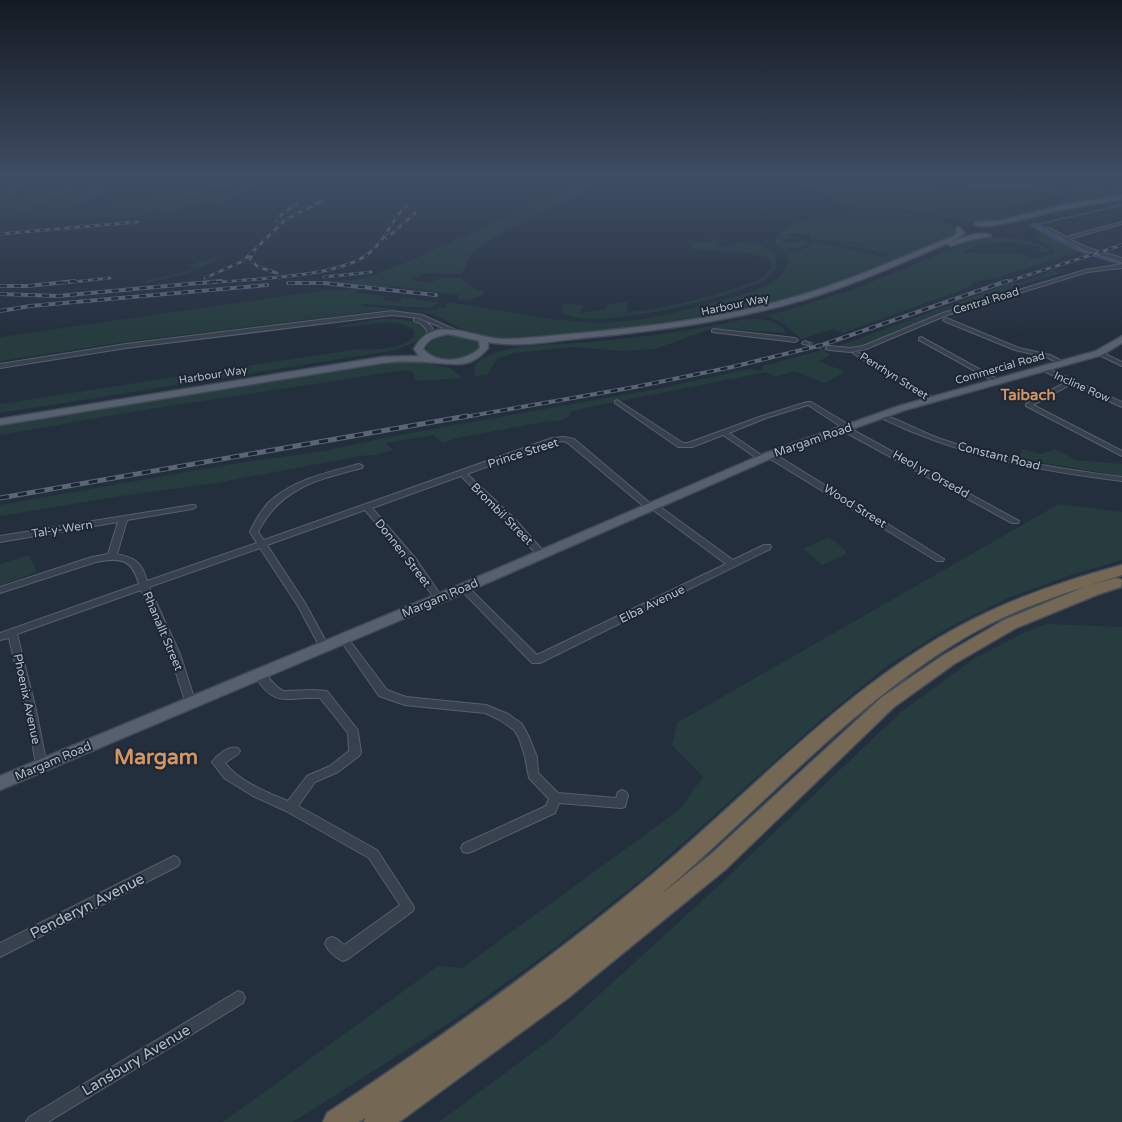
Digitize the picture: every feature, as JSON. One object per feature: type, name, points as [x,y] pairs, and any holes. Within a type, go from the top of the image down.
[{"type":"highway","points":[[336,1122],[490,1016],[582,947],[658,883],[866,698],[881,687],[948,641],[994,616],[1082,582],[1122,570]]},
{"type":"highway","points":[[377,1122],[560,990],[718,862],[888,702],[948,660],[1010,624],[1093,590],[1122,581]]},
{"type":"main road","name":"Harbour Way","points":[[0,416],[377,357],[401,351],[431,336],[457,332],[488,340],[506,341],[590,335],[656,327],[742,312],[799,298],[849,282],[956,237],[963,230]]},
{"type":"main road","points":[[970,230],[971,234],[994,233]]},
{"type":"main road","name":"Harbour Way","points":[[0,422],[382,360],[406,358],[455,362],[490,350],[509,346],[647,333],[761,313],[850,287],[964,239],[994,233],[998,230]]},
{"type":"main road","points":[[474,335],[483,340],[485,346],[483,351],[477,356]]},
{"type":"main road","name":"Commercial Road","points":[[882,416],[932,399],[1099,353],[1122,339]]},
{"type":"main road","points":[[421,342],[418,347],[419,352],[431,359]]},
{"type":"main road","name":"Margam Road","points":[[0,783],[344,640],[766,457],[882,416]]},
{"type":"street","points":[[1050,230],[1088,250],[1122,264]]},
{"type":"street","points":[[1066,238],[1095,230]]},
{"type":"street","name":"Central Road","points":[[855,351],[945,314],[1079,274],[1122,264]]},
{"type":"street","points":[[0,366],[126,346],[386,314],[406,313],[420,316],[457,332]]},
{"type":"street","points":[[0,370],[116,351],[384,317],[420,321],[429,327],[431,336]]},
{"type":"street","points":[[946,320],[1018,349],[1048,356],[1063,363]]},
{"type":"street","points":[[714,331],[795,340]]},
{"type":"street","points":[[921,339],[997,381]]},
{"type":"street","points":[[829,348],[855,351]]},
{"type":"street","name":"Penrhyn Street","points":[[855,351],[932,399]]},
{"type":"street","points":[[1099,353],[1122,364]]},
{"type":"street","name":"Incline Row","points":[[1042,368],[1122,404]]},
{"type":"street","points":[[1070,382],[1028,405],[1122,454]]},
{"type":"street","points":[[617,402],[680,445],[689,445],[725,433]]},
{"type":"street","name":"Heol yr Orsedd","points":[[725,433],[810,403],[847,428],[1015,521]]},
{"type":"street","name":"Constant Road","points":[[882,416],[930,437],[984,454],[1058,470],[1122,479]]},
{"type":"street","name":"Wood Street","points":[[725,433],[940,559]]},
{"type":"street","name":"Prince Street","points":[[462,473],[555,440],[564,439],[571,441],[651,507],[732,564]]},
{"type":"street","points":[[324,647],[302,604],[254,532],[259,518],[278,500],[301,483],[361,466]]},
{"type":"street","points":[[0,637],[462,473]]},
{"type":"street","name":"Brombil Street","points":[[462,473],[510,519],[542,555]]},
{"type":"street","name":"Tal-y-Wern","points":[[0,539],[123,520],[180,506],[192,507]]},
{"type":"street","name":"Donnen Street","points":[[367,507],[413,561],[439,599]]},
{"type":"street","points":[[112,556],[123,520]]},
{"type":"street","name":"Elba Avenue","points":[[464,588],[536,660],[767,548]]},
{"type":"street","points":[[0,590],[95,559],[112,556],[127,559],[139,569],[144,586]]},
{"type":"street","name":"Rhanallt Street","points":[[144,586],[175,654],[191,704]]},
{"type":"street","name":"Phoenix Avenue","points":[[12,632],[31,710],[41,766]]},
{"type":"street","points":[[344,640],[383,693],[405,700],[486,709],[504,717],[518,727],[524,737],[533,775],[555,798],[621,803],[622,795]]},
{"type":"street","points":[[259,674],[268,688],[278,694],[294,697],[309,692],[323,694],[353,732],[355,753],[334,768],[311,778],[290,807]]},
{"type":"street","points":[[234,751],[218,762],[228,775],[257,794],[290,807],[373,854],[408,907],[343,954],[332,944]]},
{"type":"street","points":[[467,848],[551,809],[555,798]]},
{"type":"street","name":"Penderyn Avenue","points":[[0,950],[174,862]]},
{"type":"street","name":"Lansbury Avenue","points":[[34,1122],[238,998]]},
{"type":"green space","points":[[476,230],[508,230],[484,243],[469,257],[462,274],[424,273],[412,280],[429,283],[442,278],[461,278],[469,286],[484,292],[483,295],[467,300],[457,299],[459,295],[392,286],[388,289],[372,287],[352,292],[385,296],[382,300],[399,302],[403,298],[438,302],[432,308],[362,304],[361,306],[402,309],[118,343],[0,361],[0,337],[327,290],[340,291],[362,286],[334,281],[362,279],[415,259]]},
{"type":"green space","points":[[784,230],[957,231],[951,237],[843,281],[806,293],[741,309],[625,329],[500,339],[460,328],[433,314],[413,310],[430,311],[446,307],[445,303],[452,303],[574,321],[615,322],[644,319],[702,306],[765,287],[785,270],[788,261],[784,251],[803,250],[816,242],[883,257],[888,254],[834,242],[907,247],[810,239],[810,235],[792,233],[789,236],[793,238],[781,241],[781,243],[802,241],[809,243],[799,248],[782,249],[775,243]]},
{"type":"green space","points":[[1040,231],[1079,252],[995,278],[974,282],[970,287],[843,333],[834,329],[801,339],[784,324],[768,316],[852,290],[977,239],[1015,239],[1035,243],[1049,251],[1044,253],[1036,250],[1041,248],[1033,245],[1008,242],[974,246],[973,249],[964,250],[965,253],[1016,253],[1034,259],[1055,253],[1054,248],[1037,239],[1041,234]]},
{"type":"green space","points":[[707,236],[721,240],[717,246],[731,247],[738,242],[761,245],[774,251],[777,261],[775,265],[777,266],[764,280],[748,287],[662,311],[600,319],[577,318],[562,312],[563,304],[582,305],[581,313],[604,310],[609,304],[629,301],[627,303],[627,311],[674,305],[718,294],[753,282],[763,277],[772,264],[768,258],[746,253],[693,249],[691,244],[693,242],[710,242],[712,239]]},
{"type":"green space","points":[[218,257],[221,258],[189,273],[145,283],[140,282],[195,269],[189,265]]},
{"type":"green space","points":[[1054,270],[1060,273],[1011,288],[1000,295],[954,308],[861,346],[836,347],[1012,282],[1019,283]]},
{"type":"green space","points":[[381,319],[414,322],[424,328],[426,334],[416,342],[391,351],[0,413],[0,404],[351,350],[393,347],[401,345],[414,336],[415,332],[408,326],[399,324],[388,323],[334,327]]},
{"type":"green space","points":[[747,319],[775,322],[786,333],[713,328],[655,349],[622,351],[572,347],[514,353],[497,359],[487,375],[475,376],[474,372],[476,364],[481,359],[512,348],[592,342],[650,335],[709,327]]},
{"type":"green space","points":[[452,335],[473,339],[479,344],[478,349],[467,356],[452,359],[438,358],[427,351],[427,345],[436,339]]},
{"type":"green space","points":[[823,350],[831,355],[819,361],[845,372],[824,383],[795,371],[775,377],[766,372],[576,410],[569,413],[571,416],[557,422],[556,420],[461,437],[442,443],[433,435],[386,443],[393,450],[376,455],[360,456],[216,483],[114,497],[0,516],[0,505],[232,464],[325,451],[388,437],[662,388],[748,369],[762,371],[762,366]]},
{"type":"green space","points":[[415,361],[450,368],[463,378],[416,381],[412,372],[405,370],[144,410],[0,435],[0,425],[387,362]]},
{"type":"green space","points":[[1022,449],[1041,454],[1055,449],[1076,460],[1122,464],[1122,476],[1020,459]]},
{"type":"green space","points":[[1059,504],[1122,512],[1122,560],[1071,575],[1008,598],[946,629],[887,666],[824,717],[647,875],[552,950],[452,1021],[293,1122],[223,1122],[438,966],[462,968],[679,810],[703,777],[672,745],[677,723]]},
{"type":"green space","points":[[829,537],[845,550],[846,554],[822,565],[803,549]]},
{"type":"green space","points":[[29,555],[37,572],[0,585],[0,564]]},
{"type":"green space","points":[[1047,624],[1122,627],[1122,1122],[439,1122],[551,1039],[716,888],[901,712],[975,658],[1022,634]]},
{"type":"water","points":[[1039,230],[1047,230],[1072,246],[1122,263],[1122,266],[1079,252]]},
{"type":"waterway","points":[[1044,230],[1061,240]]},
{"type":"tunnel","points":[[807,344],[829,348]]},
{"type":"railway","points":[[0,234],[42,230]]},
{"type":"railway","points":[[205,278],[243,261],[274,230]]},
{"type":"railway","points":[[207,283],[291,276],[336,268],[354,262],[368,254],[388,230]]},
{"type":"railway","points":[[387,238],[396,230]]},
{"type":"railway","points":[[1003,283],[1122,245]]},
{"type":"railway","points":[[254,251],[250,259],[258,267],[277,273]]},
{"type":"railway","points":[[324,277],[371,272]]},
{"type":"railway","points":[[63,283],[110,278]]},
{"type":"railway","points":[[0,286],[28,286],[75,281]]},
{"type":"railway","points":[[0,294],[58,296],[221,281]]},
{"type":"railway","points":[[459,418],[635,387],[732,367],[822,345],[1007,281]]},
{"type":"railway","points":[[288,283],[324,283],[436,295]]},
{"type":"railway","points":[[0,311],[30,306],[267,285]]},
{"type":"railway","points":[[0,498],[467,416]]},
{"type":"district","name":"Taibach","points":[[1028,395]]},
{"type":"district","name":"Margam","points":[[156,757]]}]
